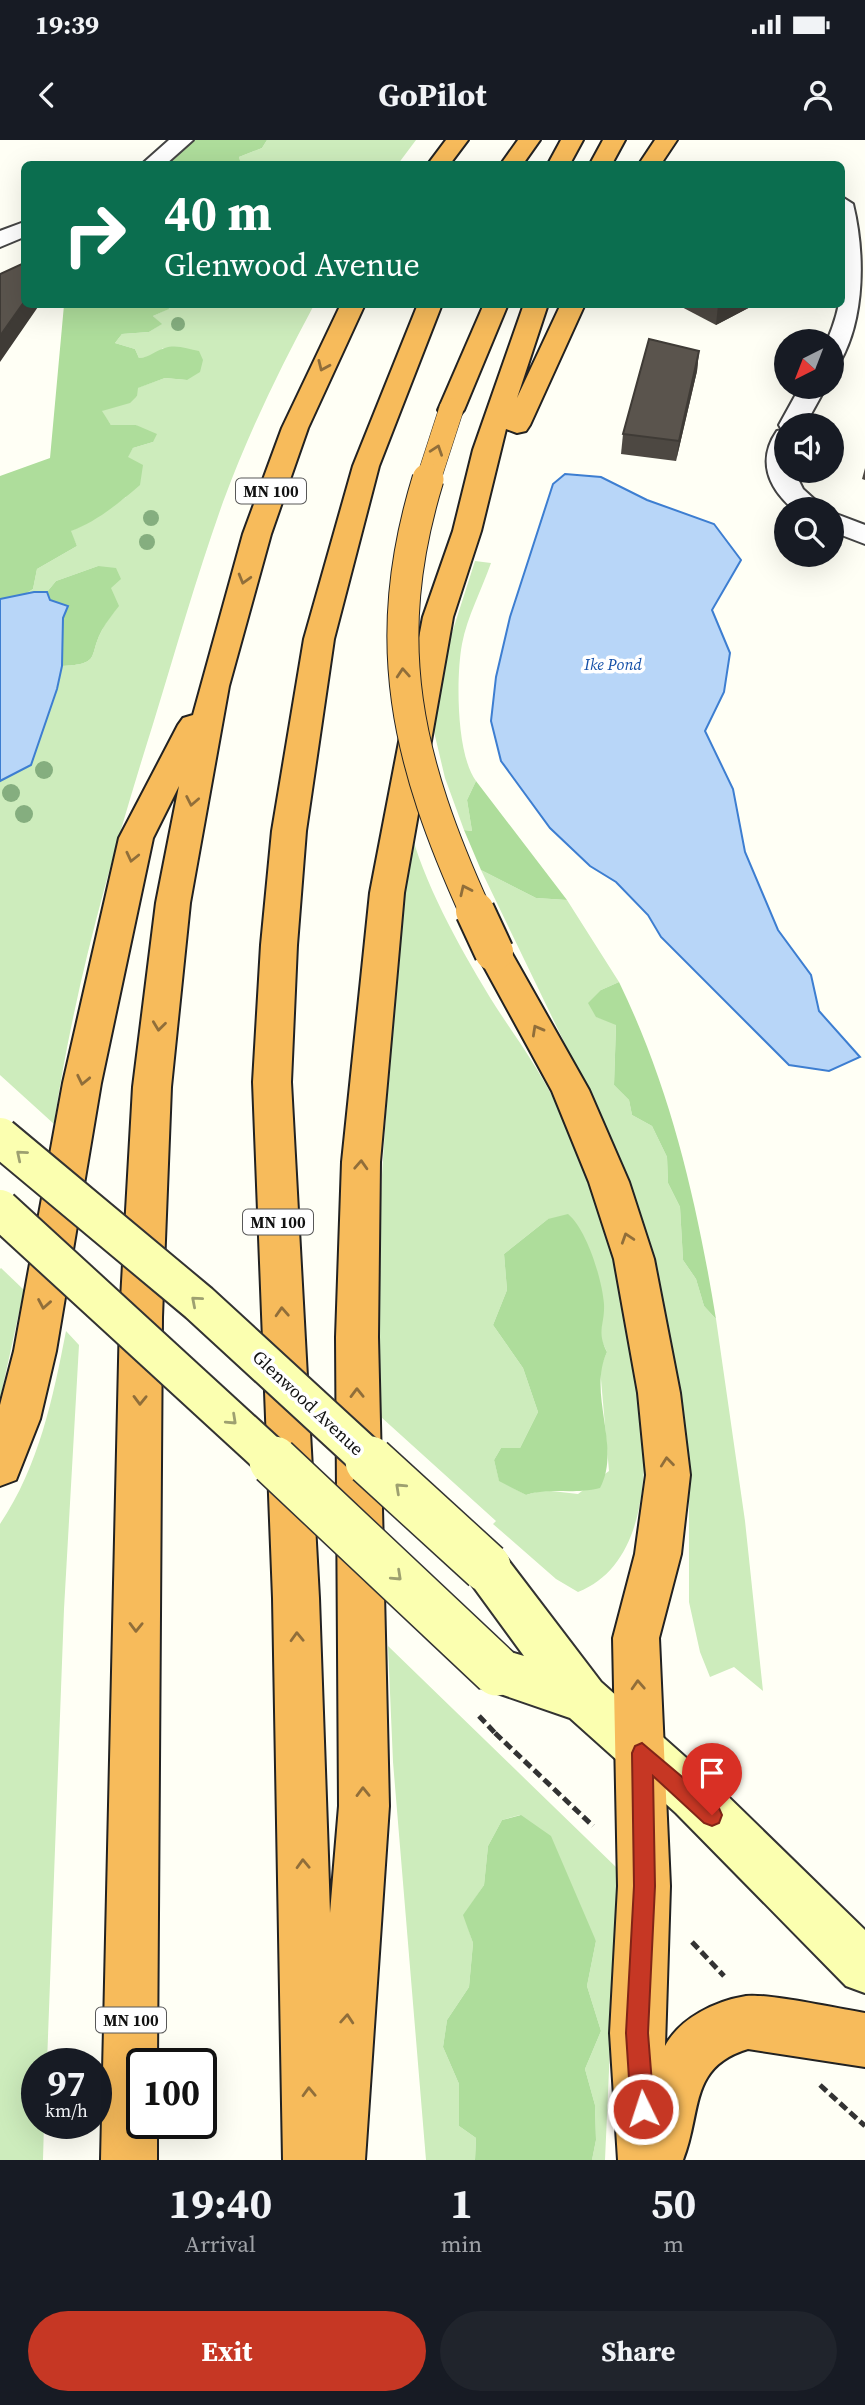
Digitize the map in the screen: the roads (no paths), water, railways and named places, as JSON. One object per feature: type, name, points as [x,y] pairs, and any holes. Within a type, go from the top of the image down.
[{"type":"highway","points":[[435,161],[447,140]]},
{"type":"highway","points":[[441,161],[457,140]]},
{"type":"highway","points":[[514,161],[529,140]]},
{"type":"highway","points":[[561,161],[572,140]]},
{"type":"highway","points":[[603,161],[614,140]]},
{"type":"highway","points":[[652,161],[666,140]]},
{"type":"highway","name":"MN 100","points":[[129,2160],[141,1317],[152,1087],[173,903],[214,686],[273,483],[295,428],[351,308]]},
{"type":"highway","name":"MN 100","points":[[311,2160],[296,1598],[272,1082],[279,945],[289,831],[319,639],[366,466],[428,308]]},
{"type":"highway","points":[[494,308],[451,410],[432,464],[405,570],[401,655],[404,697],[421,776],[438,827],[494,952],[570,1090],[609,1182],[634,1259],[651,1337],[668,1475],[658,1554],[636,1638],[642,1753],[644,1886],[637,2033],[646,2160]]},
{"type":"highway","points":[[337,2160],[364,1805],[357,1337],[361,1162],[387,893],[438,617],[467,531],[485,450],[535,308]]},
{"type":"highway","points":[[467,531],[571,308]]},
{"type":"highway","points":[[0,1466],[19,1419],[35,1351],[82,1083],[136,838],[214,686]]},
{"type":"highway","points":[[656,2160],[674,2084],[692,2050],[719,2031],[748,2022],[865,2040]]},
{"type":"street","points":[[156,161],[181,140]]},
{"type":"street","points":[[844,335],[852,321],[860,282],[858,240],[852,219],[845,208]]},
{"type":"street","points":[[0,240],[21,230]]},
{"type":"street","points":[[844,526],[865,536]]},
{"type":"street","name":"Glenwood Avenue","points":[[0,1137],[199,1303],[486,1567],[584,1699],[692,1796],[865,1967]]},
{"type":"street","name":"Glenwood Avenue","points":[[0,1209],[166,1359],[497,1671],[584,1699]]},
{"type":"water","name":"Ike Pond","points":[[565,474],[601,477],[647,500],[714,524],[741,560],[712,610],[730,653],[724,692],[705,731],[733,789],[745,852],[778,930],[811,975],[819,1011],[860,1057],[829,1071],[789,1065],[661,937],[648,915],[616,882],[590,866],[550,828],[501,761],[491,721],[496,677],[510,617],[553,484]]},
{"type":"water","points":[[47,592],[50,600],[68,606],[63,618],[62,666],[57,689],[31,765],[0,781],[0,599]]}]
